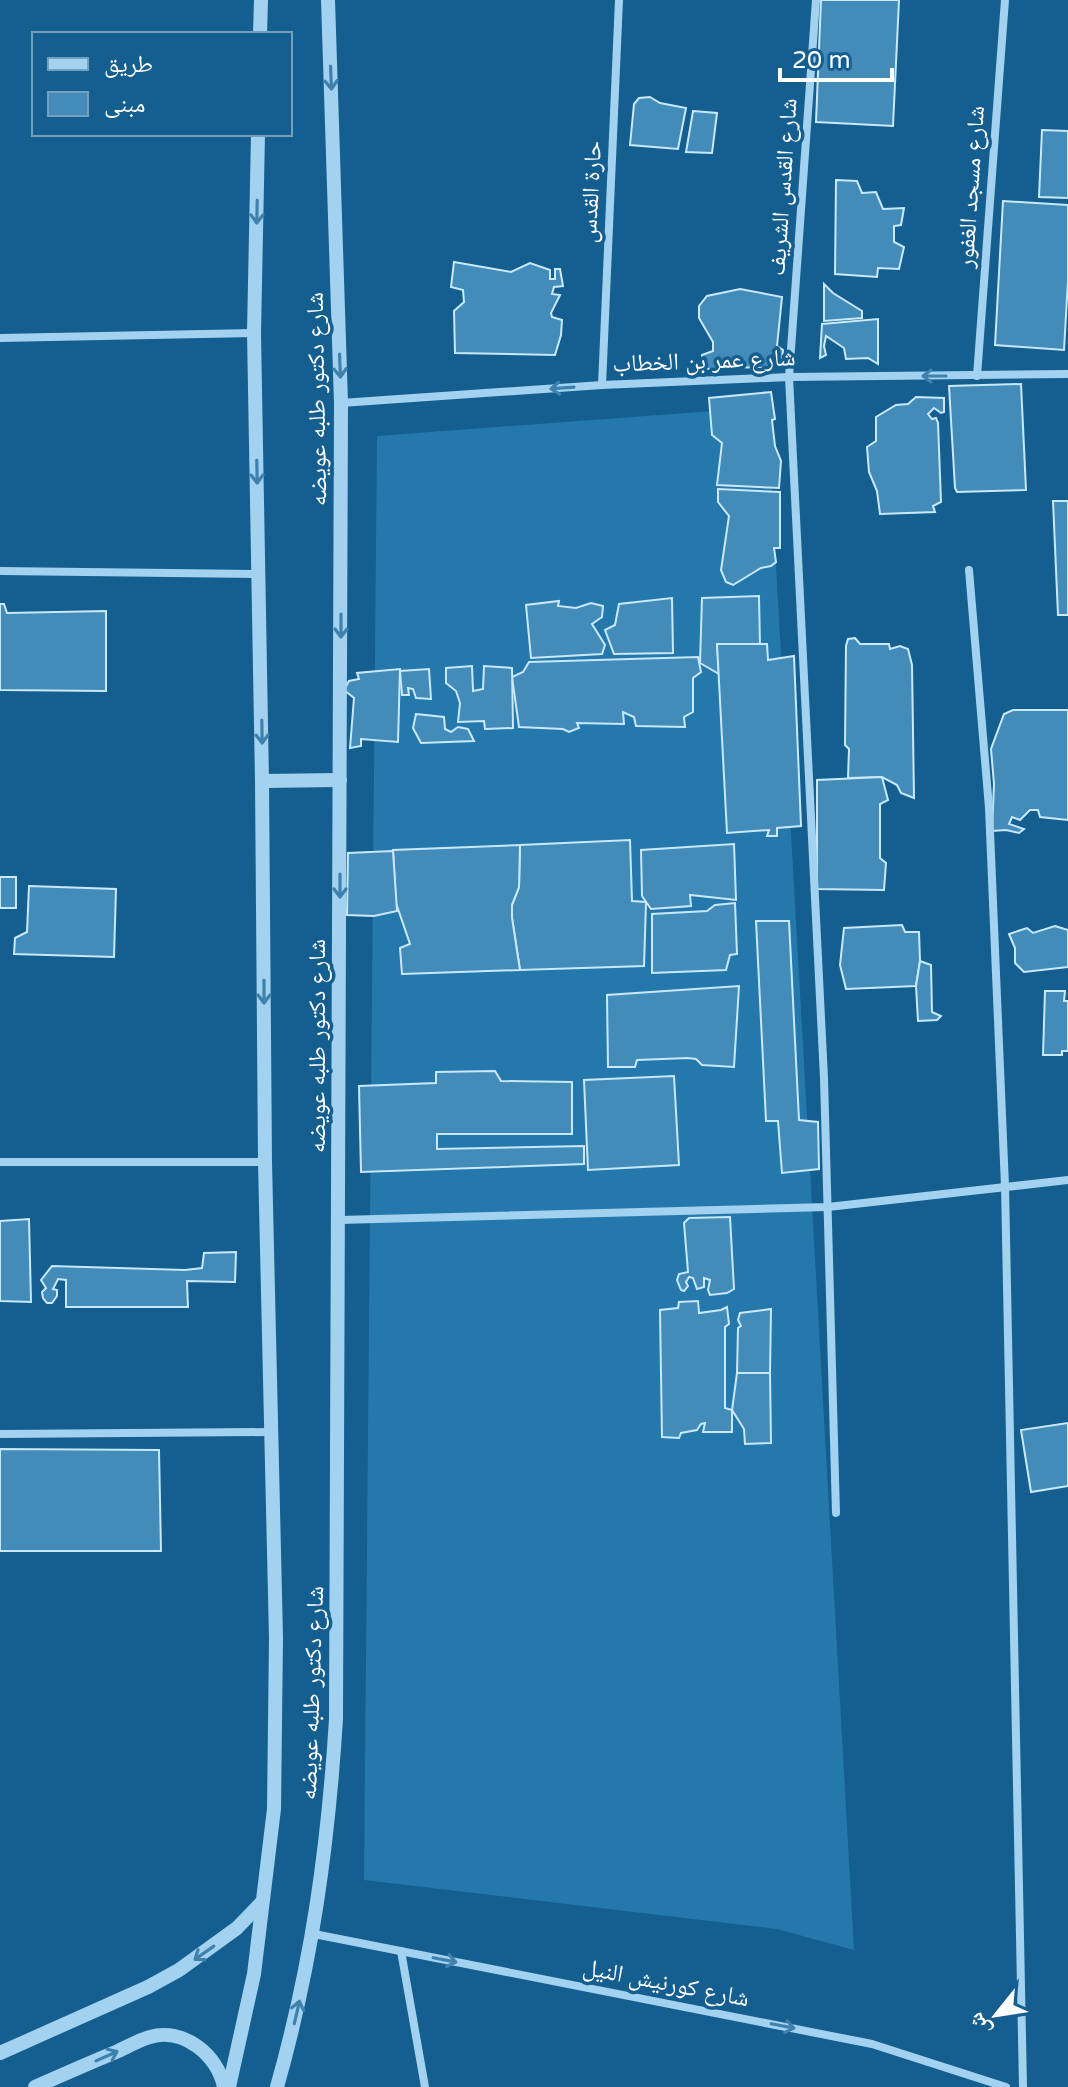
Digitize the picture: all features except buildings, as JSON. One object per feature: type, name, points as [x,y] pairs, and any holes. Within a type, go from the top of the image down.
[{"type":"street","points":[[260,32],[261,0]]},
{"type":"street","name":"شارع دكتور طلبه عويضه","points":[[277,2087],[314,1934],[324,1870],[336,1719],[341,403],[328,0]]},
{"type":"street","name":"حارة القدس","points":[[602,385],[619,0]]},
{"type":"street","name":"شارع القدس الشريف","points":[[816,0],[789,377],[828,1207],[836,1513]]},
{"type":"street","name":"شارع مسجد الغفور","points":[[977,376],[1005,0]]},
{"type":"street","name":"شارع دكتور طلبه عويضه","points":[[227,2087],[254,1974],[274,1809],[276,1638],[265,1162],[254,333],[258,136]]},
{"type":"street","points":[[0,338],[254,333]]},
{"type":"street","name":"شارع عمر بن الخطاب","points":[[341,403],[602,385],[789,377],[1068,374]]},
{"type":"street","points":[[969,570],[989,808],[1005,1186],[1023,2087]]},
{"type":"street","points":[[0,571],[259,574]]},
{"type":"street","points":[[262,781],[340,780]]},
{"type":"street","points":[[0,1162],[265,1162]]},
{"type":"street","points":[[339,1220],[828,1207],[1068,1180]]},
{"type":"street","points":[[0,1434],[271,1432]]},
{"type":"street","points":[[0,2053],[179,1970],[237,1928],[263,1902]]},
{"type":"street","name":"شارع كورنيش النيل","points":[[314,1934],[872,2044],[1006,2087]]},
{"type":"street","points":[[401,1951],[425,2087]]},
{"type":"street","points":[[35,2087],[152,2036],[174,2036],[194,2044],[212,2058],[227,2087]]},
{"type":"shaded area","points":[[767,407],[854,1950],[777,1929],[364,1880],[377,436]]}]
